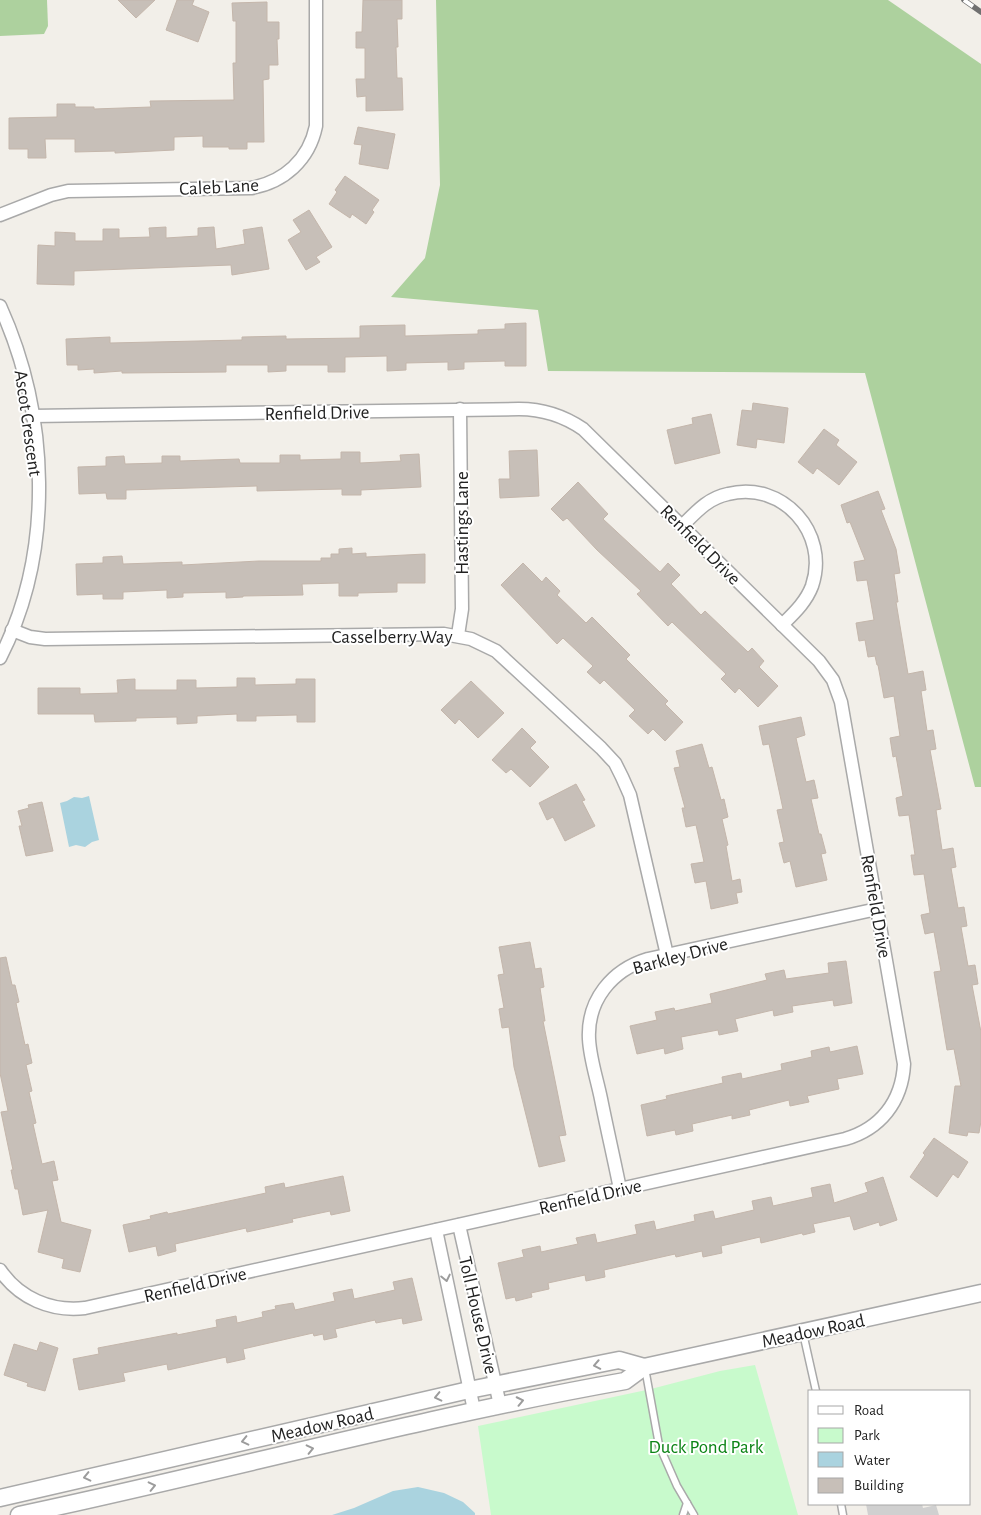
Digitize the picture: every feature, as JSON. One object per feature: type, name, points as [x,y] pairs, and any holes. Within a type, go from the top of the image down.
[{"type":"street","name":"Caleb Lane","points":[[0,215],[51,195],[68,192],[251,188],[281,178],[300,161],[310,145],[316,126],[316,0]]},
{"type":"street","name":"Ascot Crescent","points":[[0,306],[16,347],[32,416],[38,465],[37,522],[28,582],[12,630],[0,658]]},
{"type":"street","name":"Hastings Lane","points":[[458,635],[462,609],[460,409]]},
{"type":"street","name":"Renfield Drive","points":[[0,1270],[14,1286],[32,1299],[54,1307],[77,1309],[92,1307],[844,1139],[862,1133],[883,1117],[891,1107],[900,1090],[904,1064],[839,695],[833,680],[824,667],[588,434],[571,422],[553,414],[533,409],[32,416]]},
{"type":"street","points":[[682,526],[709,502],[735,492],[748,491],[768,495],[792,509],[802,519],[809,531],[816,565],[812,585],[806,597],[782,625]]},
{"type":"street","name":"Casselberry Way","points":[[12,630],[30,637],[45,639],[444,634],[458,635],[482,642],[505,658],[601,748],[617,768],[627,786],[631,800],[667,955]]},
{"type":"street","name":"Barkley Drive","points":[[620,1189],[590,1050],[589,1037],[591,1017],[601,993],[618,973],[636,964],[667,955],[877,909]]},
{"type":"street","name":"Toll House Drive","points":[[459,1225],[500,1405]]},
{"type":"street","name":"Toll House Drive","points":[[436,1230],[474,1410]]},
{"type":"street","name":"Meadow Road","points":[[19,1515],[147,1488],[474,1410],[626,1382],[644,1367],[981,1293]]},
{"type":"street","name":"Meadow Road","points":[[0,1498],[469,1390],[619,1360],[644,1367]]},
{"type":"lane","points":[[803,1332],[816,1390]]},
{"type":"lane","points":[[644,1367],[659,1444],[677,1486],[694,1515]]},
{"type":"lane","points":[[682,1515],[687,1503]]},
{"type":"shaded area","points":[[866,1505],[922,1505],[923,1508],[936,1505],[939,1515],[868,1515]]},
{"type":"green space","points":[[0,0],[47,0],[48,26],[44,34],[0,36]]},
{"type":"green space","points":[[436,0],[888,0],[981,64],[981,787],[975,787],[865,373],[548,371],[538,310],[391,297],[425,258],[440,185]]},
{"type":"green space","name":"Duck Pond Park","points":[[755,1365],[798,1515],[491,1515],[478,1426],[651,1389],[720,1371]]},
{"type":"water","points":[[89,796],[99,840],[85,847],[76,845],[69,847],[60,803],[74,797],[82,798]]},
{"type":"water","points":[[418,1487],[444,1493],[463,1502],[475,1515],[332,1515],[354,1508],[393,1491]]},
{"type":"building","points":[[118,0],[155,0],[136,18]]},
{"type":"building","points":[[177,0],[194,0],[192,5],[209,12],[198,42],[166,30]]},
{"type":"building","points":[[363,0],[402,0],[402,19],[397,19],[398,47],[396,47],[397,78],[402,78],[403,110],[366,111],[366,96],[357,97],[356,79],[365,79],[365,48],[356,48],[356,32],[362,32]]},
{"type":"building","points":[[267,2],[267,22],[279,22],[279,39],[277,39],[278,65],[269,65],[269,79],[263,80],[264,142],[247,142],[247,149],[229,149],[229,147],[203,147],[203,136],[174,137],[174,150],[115,153],[115,151],[75,152],[75,139],[45,139],[46,158],[28,158],[28,149],[9,149],[9,118],[57,117],[57,104],[75,104],[75,107],[94,107],[94,109],[151,107],[150,101],[234,100],[233,63],[236,63],[236,21],[233,21],[232,3]]},
{"type":"building","points":[[358,127],[395,134],[388,169],[359,164],[362,145],[354,144]]},
{"type":"building","points":[[345,176],[379,200],[366,224],[352,214],[350,218],[329,204],[337,192],[335,190]]},
{"type":"building","points":[[309,210],[332,247],[316,257],[320,262],[306,270],[288,240],[301,232],[293,220]]},
{"type":"building","points":[[166,227],[166,238],[198,236],[198,228],[214,227],[216,249],[245,244],[243,230],[262,227],[269,269],[232,275],[231,265],[74,271],[74,285],[37,284],[38,245],[55,246],[55,232],[75,233],[75,241],[103,241],[103,229],[119,229],[119,238],[150,237],[149,228]]},
{"type":"building","points":[[526,323],[526,366],[505,366],[505,361],[464,362],[464,369],[448,370],[448,362],[406,363],[406,370],[387,371],[387,356],[345,357],[345,372],[328,372],[328,365],[286,365],[286,371],[268,372],[268,365],[226,365],[226,372],[122,373],[122,371],[94,373],[94,369],[78,370],[78,365],[67,365],[66,339],[110,337],[110,343],[242,340],[242,337],[286,336],[286,339],[360,338],[360,326],[405,325],[405,336],[478,334],[478,330],[505,329],[505,324]]},
{"type":"building","points":[[753,403],[788,408],[784,443],[757,439],[756,448],[737,445],[742,410],[752,411]]},
{"type":"building","points":[[711,414],[720,453],[675,464],[667,430],[693,424],[692,418]]},
{"type":"building","points":[[824,429],[839,440],[836,445],[857,462],[839,485],[817,468],[813,474],[798,462]]},
{"type":"building","points":[[537,450],[539,496],[500,498],[499,479],[510,479],[509,451]]},
{"type":"building","points":[[341,452],[360,452],[360,463],[401,461],[400,455],[419,454],[421,487],[361,490],[361,495],[342,495],[342,489],[257,491],[257,486],[126,490],[126,499],[107,499],[106,493],[79,494],[78,467],[106,466],[106,457],[124,456],[125,464],[162,463],[162,456],[180,456],[180,461],[239,459],[240,463],[280,463],[280,455],[300,455],[300,460],[341,459]]},
{"type":"building","points":[[578,482],[608,514],[603,519],[660,572],[668,563],[680,575],[671,584],[701,615],[705,611],[748,652],[752,648],[764,661],[759,667],[778,686],[758,707],[739,688],[735,693],[721,679],[726,674],[672,622],[668,626],[637,594],[641,591],[597,550],[567,518],[563,521],[551,509]]},
{"type":"building","points":[[878,491],[885,509],[881,510],[896,549],[900,573],[894,574],[898,602],[896,602],[908,674],[923,671],[926,690],[921,691],[927,731],[933,730],[936,749],[930,750],[941,809],[936,810],[942,850],[953,848],[956,867],[951,868],[958,908],[964,907],[967,926],[961,927],[968,966],[975,965],[978,984],[972,985],[981,1032],[981,1121],[979,1133],[968,1132],[967,1136],[949,1133],[955,1086],[961,1086],[954,1049],[947,1050],[934,972],[941,971],[934,932],[925,934],[921,915],[930,913],[924,874],[914,875],[911,855],[915,855],[909,815],[899,816],[896,798],[903,796],[896,756],[893,757],[890,738],[900,736],[894,696],[884,698],[875,656],[868,657],[865,640],[859,641],[856,623],[874,620],[867,580],[857,581],[854,562],[865,560],[850,522],[847,523],[841,505]]},
{"type":"building","points":[[352,548],[352,554],[366,553],[366,557],[425,554],[425,583],[397,583],[397,592],[358,593],[358,596],[339,596],[339,583],[302,584],[303,595],[226,598],[226,592],[183,593],[183,597],[167,598],[167,590],[123,592],[123,599],[103,599],[103,594],[77,595],[76,564],[103,563],[103,557],[122,556],[123,564],[182,562],[182,565],[259,561],[321,561],[321,558],[331,558],[331,554],[339,554],[339,549]]},
{"type":"building","points":[[523,563],[542,582],[546,577],[560,591],[557,595],[586,623],[592,617],[630,655],[626,659],[668,701],[665,704],[683,722],[665,741],[653,729],[648,734],[629,716],[635,710],[604,680],[600,684],[587,672],[593,666],[563,638],[557,644],[501,585]]},
{"type":"building","points":[[237,678],[255,678],[255,685],[296,684],[296,679],[315,679],[315,722],[297,722],[297,715],[256,716],[256,721],[237,721],[237,714],[197,716],[197,723],[177,724],[177,717],[95,722],[94,714],[38,714],[38,688],[80,688],[80,694],[118,693],[117,680],[135,679],[135,690],[177,690],[177,680],[196,680],[196,688],[237,687]]},
{"type":"building","points":[[471,681],[504,713],[478,738],[459,719],[455,724],[441,710]]},
{"type":"building","points":[[801,717],[805,735],[796,738],[806,782],[814,780],[818,798],[811,799],[819,834],[821,834],[826,853],[821,854],[827,880],[796,887],[790,861],[784,863],[779,843],[784,842],[777,810],[783,809],[769,744],[763,745],[759,726]]},
{"type":"building","points":[[522,728],[536,742],[530,748],[549,767],[530,787],[511,769],[506,773],[492,760]]},
{"type":"building","points":[[702,744],[709,768],[712,767],[721,800],[724,799],[728,817],[722,819],[728,845],[726,846],[732,881],[740,879],[742,892],[736,893],[738,903],[711,909],[706,881],[695,883],[691,864],[704,862],[696,825],[686,827],[682,808],[685,808],[674,768],[680,767],[676,751]]},
{"type":"building","points":[[576,784],[585,800],[582,801],[595,826],[565,841],[553,817],[547,820],[539,803]]},
{"type":"building","points":[[42,802],[53,851],[26,856],[19,826],[22,826],[18,811],[29,808],[28,805]]},
{"type":"building","points":[[530,942],[535,969],[541,968],[544,987],[540,988],[545,1021],[543,1021],[566,1135],[559,1136],[565,1161],[539,1167],[514,1067],[509,1027],[502,1028],[499,1009],[504,1008],[498,975],[504,974],[499,947]]},
{"type":"building","points":[[6,957],[12,985],[15,985],[19,1002],[16,1003],[25,1045],[28,1044],[32,1063],[26,1065],[32,1091],[29,1092],[36,1123],[33,1124],[42,1164],[54,1161],[58,1180],[52,1181],[61,1222],[91,1230],[80,1272],[62,1268],[64,1259],[38,1252],[48,1210],[23,1215],[18,1189],[15,1189],[1,1112],[8,1111],[0,1073],[0,958]]},
{"type":"building","points":[[846,961],[852,1003],[834,1006],[833,1000],[792,1006],[793,1012],[774,1016],[773,1010],[735,1019],[738,1031],[719,1035],[718,1030],[681,1037],[683,1049],[665,1054],[664,1048],[637,1054],[630,1026],[657,1020],[655,1012],[674,1008],[675,1011],[712,1003],[710,994],[767,980],[765,974],[784,970],[786,979],[829,973],[828,963]]},
{"type":"building","points":[[857,1046],[863,1074],[837,1079],[839,1089],[807,1096],[809,1102],[790,1106],[789,1100],[749,1110],[750,1115],[732,1119],[732,1115],[692,1124],[693,1131],[676,1135],[675,1130],[647,1136],[641,1105],[667,1099],[666,1096],[723,1083],[722,1077],[741,1073],[742,1079],[782,1070],[781,1064],[812,1057],[811,1051],[829,1047],[830,1052]]},
{"type":"building","points":[[934,1138],[968,1162],[958,1178],[953,1174],[937,1197],[910,1177],[925,1155],[923,1153]]},
{"type":"building","points":[[343,1176],[350,1211],[331,1215],[330,1211],[292,1219],[293,1222],[247,1232],[246,1228],[175,1244],[176,1251],[158,1256],[156,1246],[129,1252],[123,1225],[151,1219],[150,1216],[167,1212],[168,1214],[266,1193],[265,1187],[284,1183],[285,1188]]},
{"type":"building","points":[[883,1177],[897,1220],[880,1226],[879,1222],[854,1230],[850,1216],[813,1224],[815,1232],[803,1235],[802,1233],[761,1243],[760,1237],[721,1246],[722,1253],[703,1257],[702,1251],[676,1257],[675,1254],[604,1270],[605,1277],[586,1281],[585,1275],[548,1283],[549,1289],[531,1293],[532,1297],[516,1301],[515,1297],[506,1299],[498,1263],[524,1257],[522,1250],[540,1246],[541,1252],[578,1244],[576,1238],[595,1234],[597,1243],[637,1234],[635,1225],[654,1221],[656,1230],[695,1221],[694,1215],[713,1211],[715,1219],[754,1210],[752,1201],[771,1197],[773,1206],[813,1197],[811,1188],[830,1184],[834,1203],[868,1192],[865,1183]]},
{"type":"building","points":[[412,1278],[422,1320],[403,1324],[402,1318],[376,1323],[375,1320],[335,1329],[337,1337],[324,1340],[323,1334],[314,1336],[313,1333],[243,1349],[245,1359],[227,1363],[226,1357],[168,1370],[167,1364],[123,1373],[125,1381],[79,1390],[73,1359],[99,1354],[98,1348],[217,1327],[216,1320],[236,1316],[237,1323],[263,1317],[262,1312],[276,1309],[275,1306],[293,1303],[295,1310],[335,1301],[333,1293],[352,1289],[354,1299],[395,1290],[393,1282]]},
{"type":"building","points":[[40,1342],[58,1348],[45,1391],[27,1386],[28,1383],[4,1375],[14,1344],[37,1351]]},
{"type":"railway","points":[[964,0],[981,12]]}]
